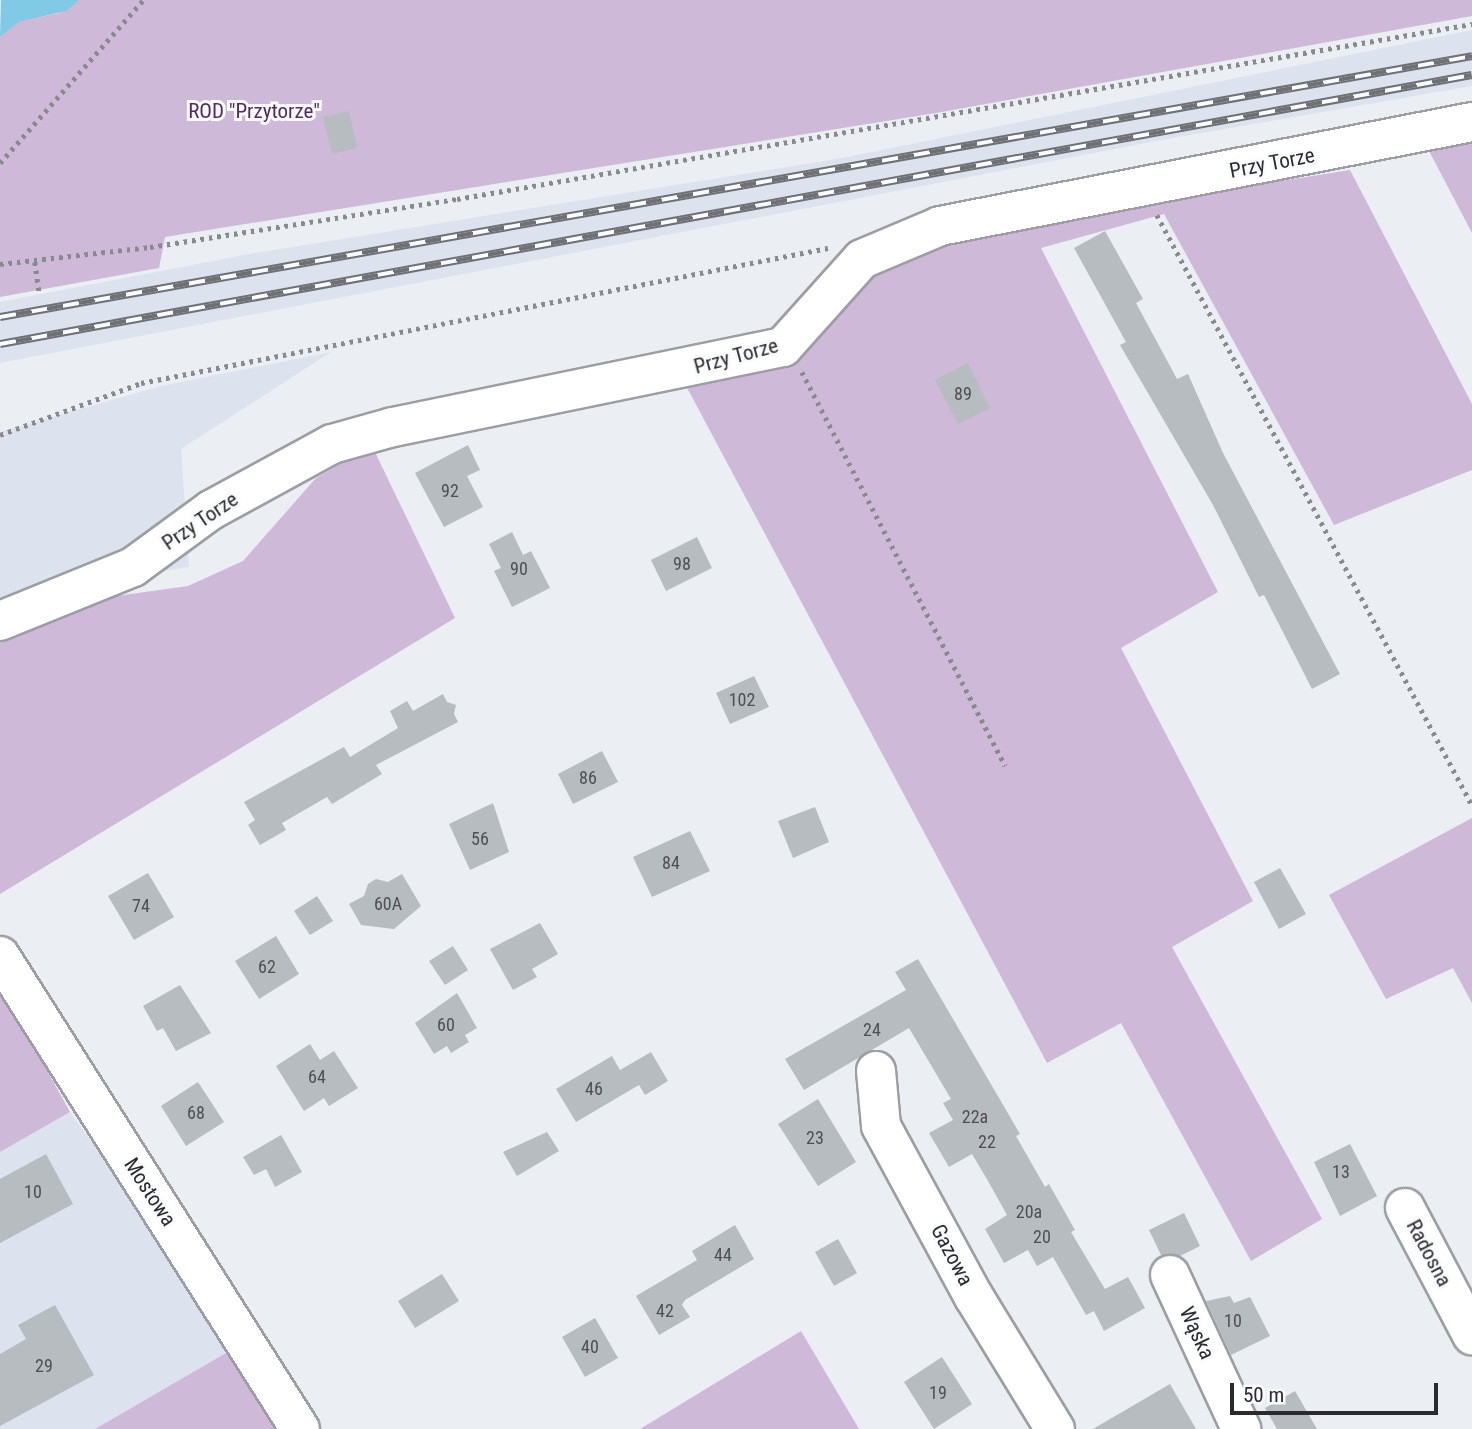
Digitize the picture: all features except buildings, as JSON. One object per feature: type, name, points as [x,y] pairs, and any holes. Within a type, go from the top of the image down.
[{"type":"street","name":"Przy Torze","points":[[0,621],[133,567],[211,510],[332,444],[393,427],[783,347],[862,259],[940,226],[1472,122]]},
{"type":"street","name":"Mostowa","points":[[0,956],[300,1429]]},
{"type":"street","name":"Gazowa","points":[[876,1071],[881,1126],[974,1297],[1055,1429]]},
{"type":"street","name":"Radosna","points":[[1405,1208],[1472,1335]]},
{"type":"street","name":"Wąska","points":[[1170,1275],[1241,1429]]},
{"type":"path","points":[[0,163],[143,0]]},
{"type":"path","points":[[0,264],[36,261],[730,154],[1472,24]]},
{"type":"path","points":[[1142,187],[1472,805]]},
{"type":"path","points":[[1,433],[141,383],[855,243],[884,248]]},
{"type":"path","points":[[36,261],[39,292]]},
{"type":"path","points":[[783,347],[795,358],[1005,766]]},
{"type":"shaded area","points":[[1472,30],[1472,86],[1156,141],[0,363],[0,302],[249,254],[842,158]]},
{"type":"shaded area","points":[[331,352],[181,449],[189,567],[37,590],[0,606],[0,432],[161,386]]},
{"type":"shaded area","points":[[70,1112],[238,1346],[95,1429],[0,1429],[0,1152]]},
{"type":"green space","name":"ROD \"Przytorze\"","points":[[80,0],[1472,0],[1472,16],[936,113],[165,237],[159,268],[0,297],[0,37],[18,22],[59,13]]},
{"type":"green space","points":[[1472,140],[1472,233],[1427,147]]},
{"type":"green space","points":[[1350,170],[1472,404],[1472,470],[1334,525],[1164,214],[1041,248],[1218,592],[1121,648],[1253,901],[1172,947],[1322,1219],[1251,1261],[1121,1023],[1047,1063],[676,367],[782,335],[868,262],[1044,219]]},
{"type":"green space","points":[[372,446],[455,618],[0,894],[0,622],[95,599],[188,586],[243,561],[316,478]]},
{"type":"green space","points":[[1472,818],[1472,1003],[1453,968],[1386,999],[1329,895]]},
{"type":"green space","points":[[0,985],[70,1112],[0,1152]]},
{"type":"green space","points":[[801,1331],[859,1429],[640,1429]]},
{"type":"green space","points":[[238,1346],[290,1429],[95,1429]]},
{"type":"water","points":[[1,0],[80,0],[66,11],[19,22],[0,37]]},
{"type":"railway","points":[[0,317],[1472,56]]},
{"type":"railway","points":[[0,344],[1472,75]]}]
